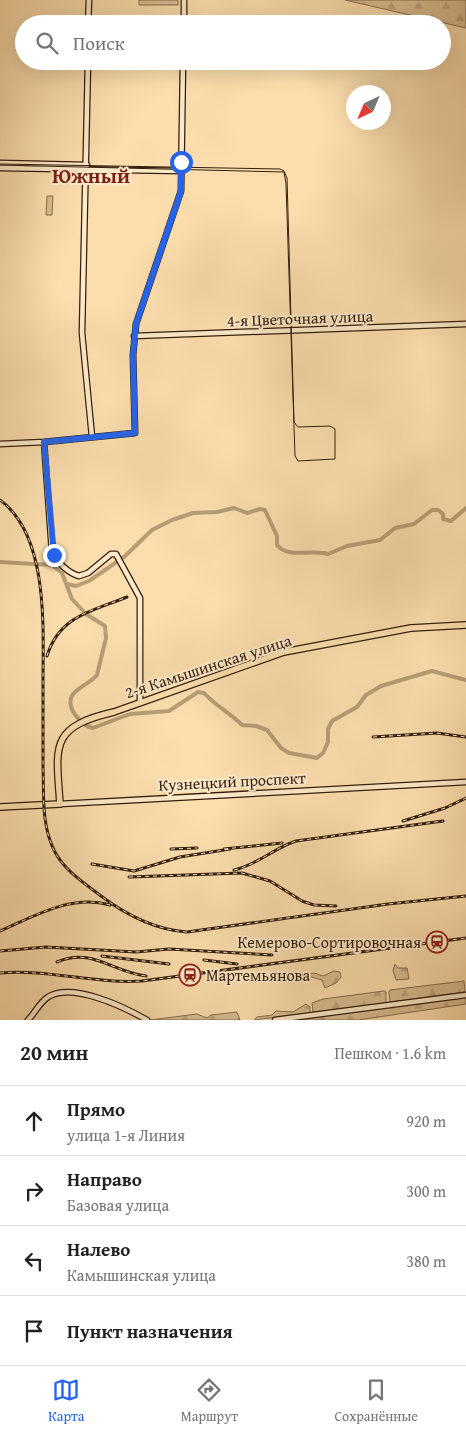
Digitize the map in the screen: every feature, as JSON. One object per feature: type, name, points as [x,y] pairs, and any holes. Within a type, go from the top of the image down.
[{"type":"main road","name":"2-я Камышинская улица","points":[[60,804],[58,746],[65,735],[86,719],[114,712],[140,701],[284,652],[428,626],[466,625]]},
{"type":"main road","name":"Кузнецкий проспект","points":[[0,807],[60,804]]},
{"type":"street","points":[[88,15],[89,0]]},
{"type":"street","points":[[184,0],[184,15]]},
{"type":"street","points":[[88,70],[82,333],[92,438]]},
{"type":"street","points":[[0,444],[44,442],[135,433],[134,336],[140,311],[180,196],[183,70]]},
{"type":"street","points":[[0,163],[181,168]]},
{"type":"street","points":[[0,168],[87,166]]},
{"type":"street","name":"4-я Цветочная улица","points":[[134,336],[466,324]]},
{"type":"street","points":[[44,442],[52,552],[56,559],[71,573],[79,576],[88,573],[112,554],[119,557],[140,598],[140,701]]},
{"type":"street","name":"Кузнецкий проспект","points":[[60,804],[466,782]]},
{"type":"street","points":[[28,1020],[47,998],[65,993],[100,999],[146,1020]]},
{"type":"street","points":[[275,1020],[466,995]]},
{"type":"green space","points":[[139,0],[178,0],[178,5],[139,5]]},
{"type":"green space","points":[[345,0],[466,0],[466,28],[451,25],[451,15],[410,15]]},
{"type":"green space","points":[[47,196],[53,196],[52,215],[46,215]]},
{"type":"green space","points":[[395,964],[398,968],[407,968],[409,979],[396,980],[393,971]]},
{"type":"green space","points":[[334,971],[340,972],[341,977],[336,983],[325,988],[322,980],[304,975],[314,973],[323,976]]},
{"type":"green space","points":[[464,981],[465,992],[390,1002],[390,990]]},
{"type":"green space","points":[[386,992],[386,1003],[313,1012],[312,1003],[323,999]]},
{"type":"green space","points":[[466,997],[466,1004],[358,1020],[293,1020]]},
{"type":"green space","points":[[306,1004],[310,1007],[310,1012],[308,1013],[254,1020],[257,1017],[272,1015],[276,1011],[293,1012]]},
{"type":"green space","points":[[237,1012],[240,1020],[150,1020],[197,1014],[207,1018],[211,1015]]},
{"type":"waterway","points":[[67,584],[76,586],[89,581],[124,557],[152,530],[172,520],[193,513],[217,512],[234,508],[247,513],[260,509],[265,510],[277,536],[277,545],[282,549],[293,553],[314,552],[328,554],[347,546],[380,540],[395,528],[414,524],[432,510],[438,510],[443,514],[443,519],[451,521],[466,508]]},
{"type":"waterway","points":[[0,562],[52,565],[62,573],[72,599],[86,614],[105,626],[106,638],[97,675],[76,691],[71,700],[74,713],[84,724],[93,728],[130,714],[169,711],[198,692],[204,693],[242,725],[256,726],[267,730],[281,748],[289,753],[317,758],[323,753],[328,742],[328,729],[332,721],[357,707],[366,695],[381,686],[432,671],[466,680]]},
{"type":"tram line","points":[[0,164],[280,169],[284,171],[287,178],[294,422],[298,427],[330,426],[335,429],[335,459],[298,461],[295,456],[286,184],[284,172],[0,165]]},
{"type":"railway","points":[[0,500],[16,516],[27,536],[35,559],[40,584],[43,636],[45,821],[55,852],[75,876],[110,903],[131,915],[164,928],[187,932],[388,904],[466,896]]},
{"type":"railway","points":[[47,656],[52,643],[68,623],[89,611],[127,597]]},
{"type":"railway","points":[[373,737],[437,733],[466,737]]},
{"type":"railway","points":[[403,821],[445,808],[466,798]]},
{"type":"railway","points":[[234,870],[242,868],[296,841],[443,821]]},
{"type":"railway","points":[[224,849],[282,843]]},
{"type":"railway","points":[[171,849],[197,848]]},
{"type":"railway","points":[[92,864],[134,871],[180,857],[230,849]]},
{"type":"railway","points":[[129,877],[242,873],[270,881],[302,901],[314,905],[336,906]]},
{"type":"railway","points":[[0,931],[40,913],[67,904],[96,902],[110,905]]},
{"type":"railway","points":[[0,973],[36,973],[106,980],[142,981],[466,938]]},
{"type":"railway","points":[[0,951],[46,947],[136,952],[169,949],[272,955]]},
{"type":"railway","points":[[102,956],[169,964]]},
{"type":"railway","points":[[57,962],[81,957],[146,976]]},
{"type":"railway","points":[[204,960],[237,964]]},
{"type":"place","name":"Кемерово-Сортировочная","points":[[437,942]]},
{"type":"place","name":"Мартемьянова","points":[[190,975]]},
{"type":"district","name":"Южный","points":[[91,176]]},
{"type":"route","points":[[54,555],[52,552],[44,442],[135,433],[133,355],[136,324],[178,202],[181,191],[181,162]]}]
